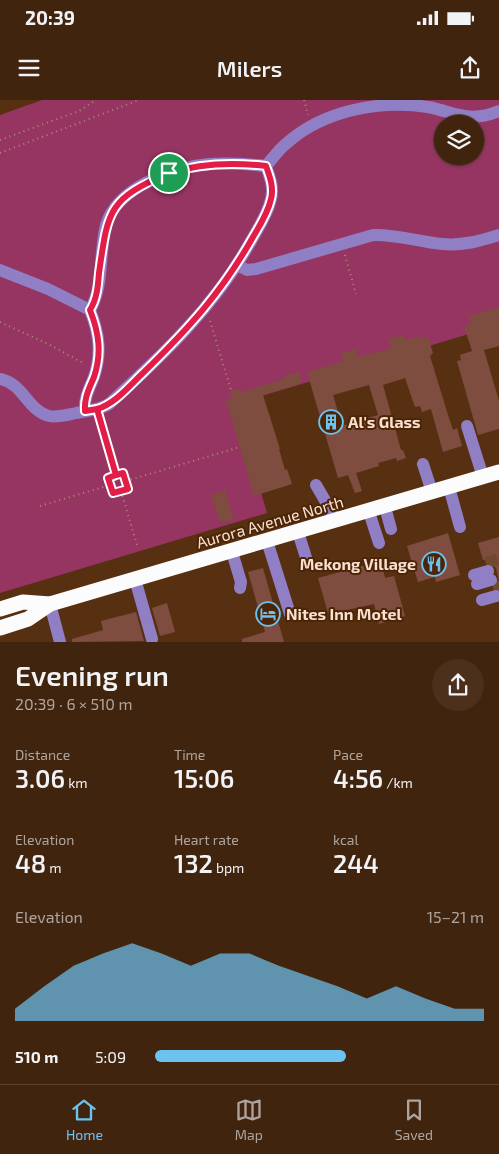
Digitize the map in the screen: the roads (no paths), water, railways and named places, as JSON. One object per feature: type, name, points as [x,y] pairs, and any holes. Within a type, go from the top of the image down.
[{"type":"highway","name":"Aurora Avenue North","points":[[0,628],[28,619],[50,604],[267,542],[499,472]]},
{"type":"highway","name":"Aurora Avenue North","points":[[0,609],[23,602],[50,604]]},
{"type":"lane","points":[[266,166],[285,144],[311,125],[347,111],[386,104],[427,106],[472,117],[499,111]]},
{"type":"lane","points":[[91,410],[85,399],[96,370],[100,351],[90,310],[96,299],[106,226],[114,209],[135,189],[157,178],[194,166],[224,164],[266,166]]},
{"type":"lane","points":[[0,379],[7,380],[15,385],[37,410],[48,416],[55,417],[91,410],[109,404],[179,338],[206,308],[236,265],[271,200],[271,184],[266,166]]},
{"type":"lane","points":[[236,265],[244,270],[256,269],[365,237],[380,235],[452,244],[475,242],[499,235]]},
{"type":"lane","points":[[0,270],[55,292],[90,310]]},
{"type":"lane","points":[[468,426],[483,477]]},
{"type":"lane","points":[[423,464],[432,492]]},
{"type":"lane","points":[[316,485],[337,521]]},
{"type":"lane","points":[[449,487],[460,527]]},
{"type":"lane","points":[[385,507],[391,529]]},
{"type":"lane","points":[[369,512],[379,543]]},
{"type":"lane","points":[[298,532],[308,564]]},
{"type":"lane","points":[[267,542],[290,614]]},
{"type":"lane","points":[[232,552],[241,582],[240,588]]},
{"type":"lane","points":[[135,579],[152,638]]},
{"type":"lane","points":[[477,584],[491,580],[477,584]]},
{"type":"lane","points":[[50,604],[60,642]]},
{"type":"tunnel","points":[[486,563],[499,559]]},
{"type":"tunnel","points":[[493,587],[499,586]]},
{"type":"place","name":"Al's Glass","points":[[331,422]]},
{"type":"place","name":"Mekong Village","points":[[434,564]]},
{"type":"place","name":"Nites Inn Motel","points":[[268,614]]}]
